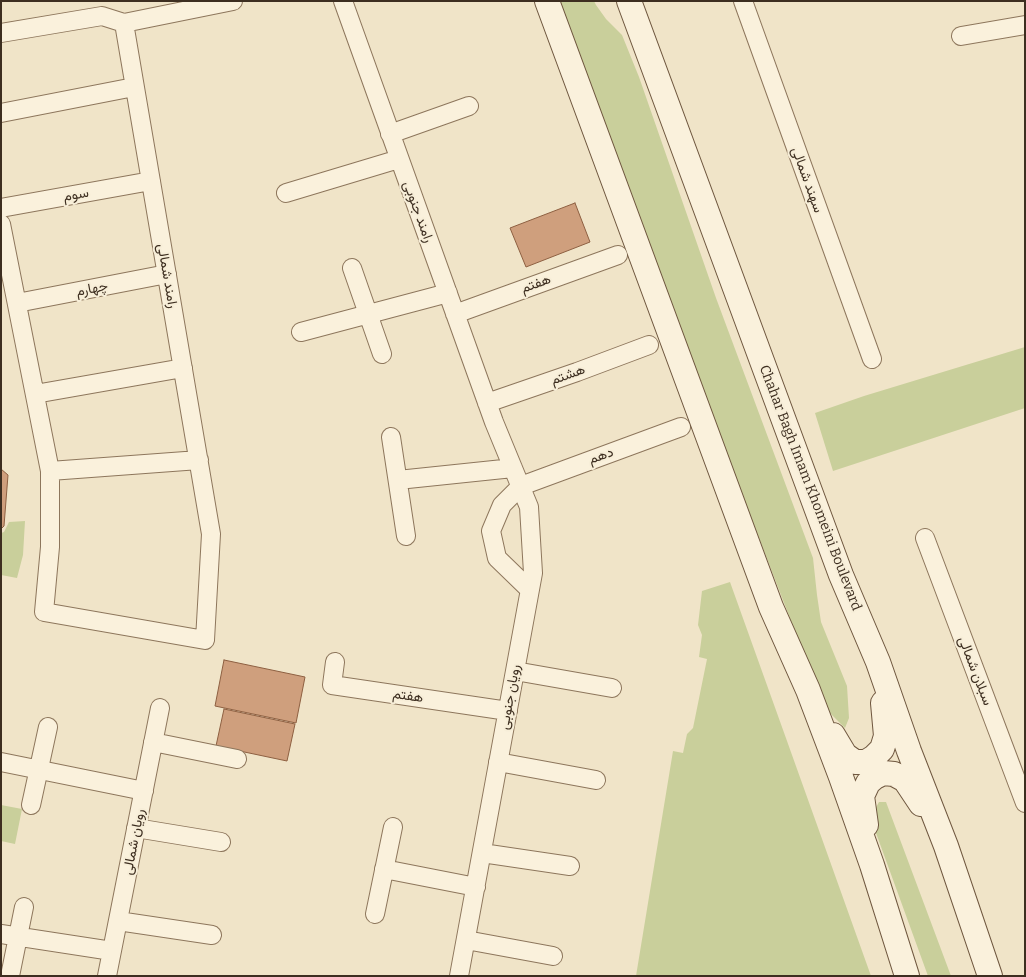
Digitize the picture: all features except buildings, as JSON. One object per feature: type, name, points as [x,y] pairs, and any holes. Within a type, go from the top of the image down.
[{"type":"main road","points":[[547,1],[771,607],[808,690],[841,777],[872,865],[907,976]]},
{"type":"main road","name":"Chahar Bagh Imam Khomeini Boulevard","points":[[629,1],[841,575],[878,662],[909,751],[946,846],[990,976]]},
{"type":"main road","points":[[808,690],[845,755],[856,762],[866,762],[882,749],[886,736],[878,662]]},
{"type":"main road","points":[[872,865],[862,796],[868,783],[883,773],[894,774],[905,780],[946,846]]},
{"type":"street","name":"رامند جنوبی","points":[[343,1],[494,422]]},
{"type":"street","name":"سهند شمالی","points":[[743,1],[872,359]]},
{"type":"street","points":[[1,33],[102,16],[124,23],[226,2]]},
{"type":"street","name":"رامند شمالی","points":[[50,471],[50,547],[44,612],[204,640],[211,534],[124,23]]},
{"type":"street","points":[[961,36],[1025,25]]},
{"type":"street","points":[[1,113],[134,87]]},
{"type":"street","points":[[390,134],[468,106]]},
{"type":"street","points":[[286,193],[399,159]]},
{"type":"street","name":"سوم","points":[[1,208],[151,181]]},
{"type":"street","points":[[1,224],[50,471],[198,460]]},
{"type":"street","name":"هفتم","points":[[455,314],[618,255]]},
{"type":"street","points":[[352,268],[382,354]]},
{"type":"street","name":"چهارم","points":[[17,303],[167,274]]},
{"type":"street","points":[[301,332],[448,293]]},
{"type":"street","name":"هشتم","points":[[487,403],[649,345]]},
{"type":"street","points":[[34,394],[183,368]]},
{"type":"street","name":"رویان جنوبی","points":[[459,976],[533,574],[529,507],[494,422]]},
{"type":"street","name":"دهم","points":[[520,486],[681,427]]},
{"type":"street","points":[[391,437],[406,536]]},
{"type":"street","points":[[398,480],[513,468]]},
{"type":"street","points":[[520,486],[502,505],[491,531],[497,558],[530,590]]},
{"type":"street","name":"سبلان شمالی","points":[[925,538],[1025,803]]},
{"type":"street","name":"هفتم","points":[[335,662],[332,685],[508,711]]},
{"type":"street","points":[[515,671],[612,688]]},
{"type":"street","name":"رویان شمالی","points":[[107,976],[160,708]]},
{"type":"street","points":[[31,805],[48,727]]},
{"type":"street","points":[[153,742],[237,759]]},
{"type":"street","points":[[1,762],[144,791]]},
{"type":"street","points":[[498,762],[596,780]]},
{"type":"street","points":[[375,914],[393,827]]},
{"type":"street","points":[[136,828],[221,842]]},
{"type":"street","points":[[482,853],[570,866]]},
{"type":"street","points":[[384,869],[476,887]]},
{"type":"street","points":[[10,976],[9,935],[24,907]]},
{"type":"street","points":[[118,921],[212,935]]},
{"type":"street","points":[[9,935],[112,952]]},
{"type":"street","points":[[466,940],[553,956]]},
{"type":"green space","points":[[556,1],[594,1],[606,19],[622,35],[639,77],[716,298],[813,558],[821,622],[847,686],[849,718],[845,728],[830,713],[810,670],[694,370]]},
{"type":"green space","points":[[1025,347],[1025,408],[833,471],[815,413],[864,396]]},
{"type":"green space","points":[[25,521],[23,555],[17,578],[1,575],[1,533],[4,532],[9,522]]},
{"type":"green space","points":[[730,582],[871,976],[636,976],[673,751],[683,753],[687,734],[693,728],[707,659],[699,657],[702,635],[698,625],[702,591]]},
{"type":"green space","points":[[879,802],[886,802],[951,976],[928,976],[872,822],[874,811]]},
{"type":"green space","points":[[1,805],[22,809],[15,844],[1,841]]}]
